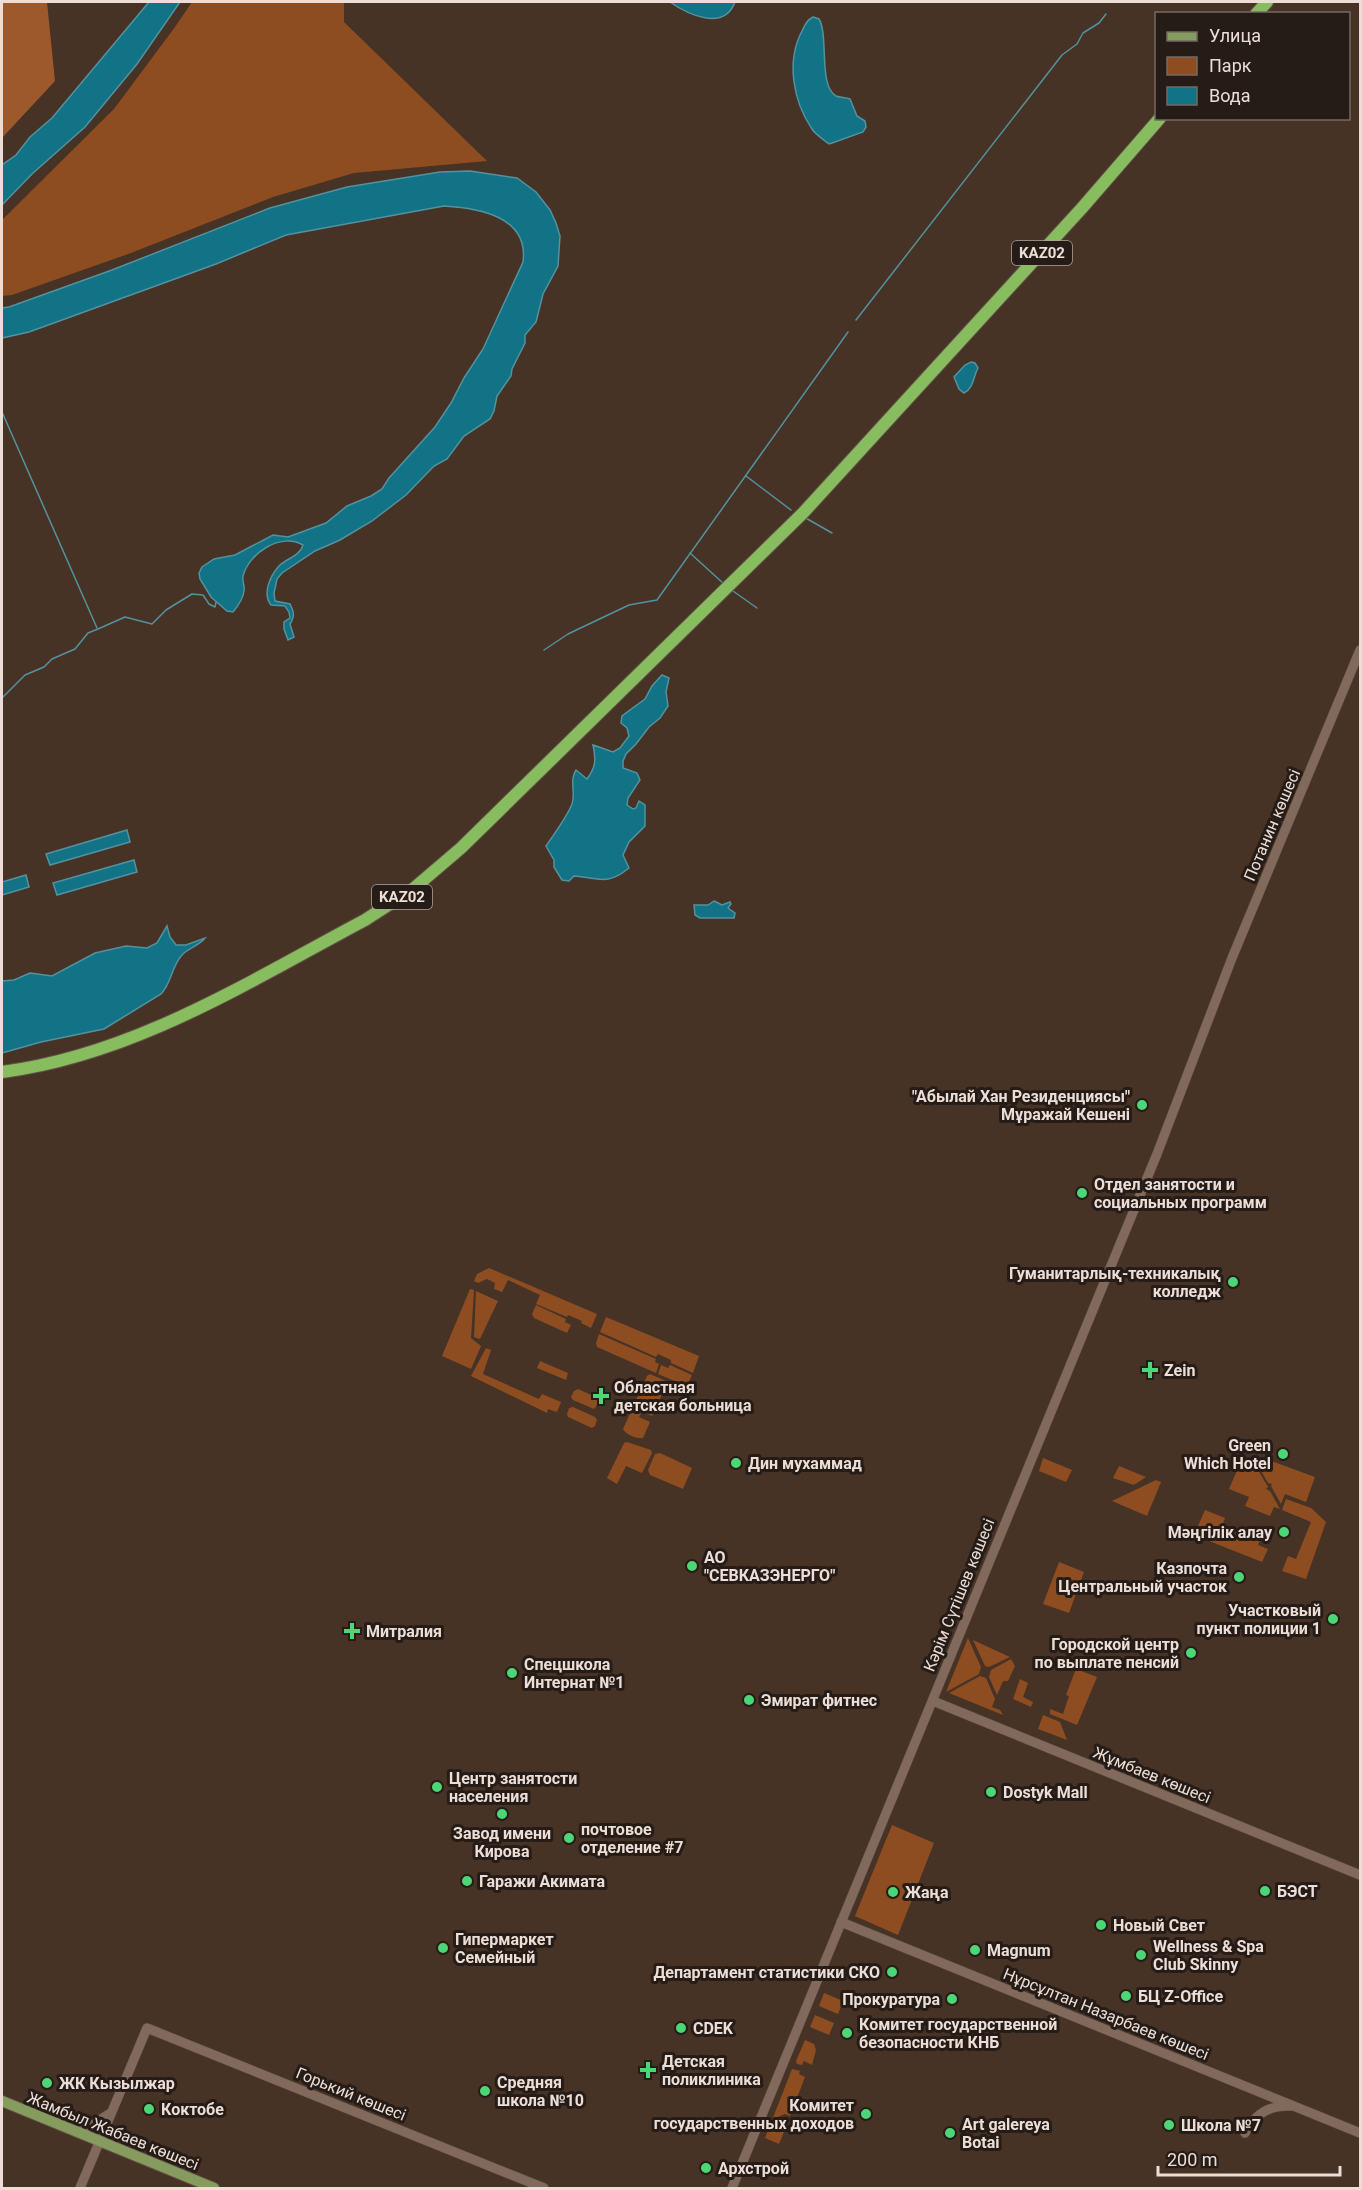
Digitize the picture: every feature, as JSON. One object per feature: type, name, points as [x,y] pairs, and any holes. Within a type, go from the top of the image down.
[{"type":"highway","name":"KAZ02","points":[[2,1072],[39,1067],[69,1059],[144,1033],[304,953],[397,901],[446,862],[800,515],[1082,208],[1158,120]]},
{"type":"main road","name":"Потанин көшесі","points":[[1212,1012],[1232,958],[1360,650]]},
{"type":"main road","name":"Кәрім Сүтішев көшесі","points":[[732,2188],[1157,1154],[1212,1012]]},
{"type":"main road","name":"Жұмбаев көшесі","points":[[933,1701],[1360,1875]]},
{"type":"main road","name":"Нұрсұлтан Назарбаев көшесі","points":[[841,1922],[1360,2133]]},
{"type":"main road","name":"Горький көшесі","points":[[112,2109],[147,2028],[544,2188]]},
{"type":"main road","name":"Жамбыл Жабаев көшесі","points":[[2,2101],[214,2188]]},
{"type":"main road","points":[[1245,2133],[1253,2119],[1260,2114],[1279,2107],[1295,2106]]},
{"type":"main road","points":[[69,2128],[80,2131],[86,2129],[104,2119],[112,2109]]},
{"type":"main road","points":[[80,2188],[112,2109]]},
{"type":"green space","points":[[192,2],[344,2],[344,22],[487,161],[354,173],[273,197],[131,253],[12,295],[2,296],[2,220],[114,109]]},
{"type":"green space","points":[[489,1268],[597,1314],[591,1328],[581,1323],[582,1321],[536,1304],[540,1295],[508,1280],[502,1292],[494,1289],[495,1283],[487,1279],[478,1283],[474,1281],[477,1274]]},
{"type":"green space","points":[[470,1289],[474,1290],[471,1338],[481,1346],[471,1369],[442,1356]]},
{"type":"green space","points":[[476,1291],[498,1301],[480,1339],[474,1337]]},
{"type":"green space","points":[[536,1305],[566,1319],[565,1322],[571,1325],[567,1333],[534,1318],[532,1314]]},
{"type":"green space","points":[[606,1317],[699,1356],[693,1373],[658,1354],[656,1357],[600,1332]]},
{"type":"green space","points":[[599,1334],[656,1359],[655,1362],[659,1364],[656,1373],[597,1347]]},
{"type":"green space","points":[[486,1348],[491,1350],[483,1374],[539,1399],[542,1394],[561,1402],[557,1412],[548,1409],[547,1413],[471,1376]]},
{"type":"green space","points":[[540,1361],[568,1373],[566,1380],[537,1368]]},
{"type":"green space","points":[[661,1365],[668,1368],[670,1365],[692,1375],[687,1386],[658,1374]]},
{"type":"green space","points":[[650,1374],[666,1381],[667,1384],[652,1416],[642,1412],[639,1417],[650,1422],[643,1438],[638,1438],[629,1435],[623,1429],[647,1376]]},
{"type":"green space","points":[[578,1389],[598,1398],[599,1402],[594,1409],[573,1400],[571,1397]]},
{"type":"green space","points":[[573,1407],[595,1417],[597,1420],[595,1426],[592,1428],[568,1417],[569,1408]]},
{"type":"green space","points":[[624,1443],[651,1450],[652,1453],[642,1473],[626,1466],[617,1484],[607,1478]]},
{"type":"green space","points":[[660,1453],[692,1468],[683,1489],[650,1475],[648,1470],[655,1454]]},
{"type":"green space","points":[[1253,1457],[1265,1461],[1266,1459],[1315,1477],[1306,1502],[1285,1494],[1281,1504],[1272,1484],[1268,1483]]},
{"type":"green space","points":[[1043,1458],[1072,1470],[1066,1482],[1039,1471]]},
{"type":"green space","points":[[1252,1460],[1268,1487],[1266,1489],[1270,1491],[1280,1509],[1274,1507],[1270,1516],[1245,1506],[1249,1497],[1229,1489],[1239,1466],[1248,1470]]},
{"type":"green space","points":[[1119,1466],[1146,1477],[1134,1485],[1113,1478]]},
{"type":"green space","points":[[1156,1480],[1161,1482],[1147,1516],[1112,1501]]},
{"type":"green space","points":[[1286,1499],[1311,1508],[1326,1522],[1306,1579],[1282,1571],[1288,1556],[1296,1559],[1311,1522],[1282,1510]]},
{"type":"green space","points":[[1205,1510],[1225,1518],[1221,1529],[1233,1535],[1237,1527],[1261,1537],[1258,1545],[1268,1549],[1262,1562],[1194,1535]]},
{"type":"green space","points":[[1059,1562],[1084,1572],[1069,1613],[1043,1604]]},
{"type":"green space","points":[[968,1638],[981,1667],[979,1674],[946,1692]]},
{"type":"green space","points":[[973,1640],[1010,1657],[989,1667],[985,1666]]},
{"type":"green space","points":[[1011,1659],[1015,1666],[1008,1681],[1003,1681],[997,1695],[989,1677],[991,1670]]},
{"type":"green space","points":[[1076,1669],[1097,1677],[1077,1725],[1050,1714],[1050,1709],[1063,1714],[1069,1696],[1066,1695]]},
{"type":"green space","points":[[980,1676],[986,1678],[995,1699],[992,1707],[1000,1710],[1003,1715],[949,1693]]},
{"type":"green space","points":[[1020,1679],[1028,1683],[1023,1697],[1033,1702],[1031,1707],[1013,1699]]},
{"type":"green space","points":[[1043,1715],[1060,1722],[1067,1740],[1038,1729]]},
{"type":"green space","points":[[892,1825],[934,1843],[898,1935],[855,1916]]},
{"type":"green space","points":[[824,1993],[843,2001],[838,2014],[819,2006]]},
{"type":"green space","points":[[815,2015],[834,2023],[829,2035],[810,2027]]},
{"type":"green space","points":[[805,2040],[814,2044],[816,2050],[812,2065],[804,2061],[802,2065],[797,2064],[796,2061]]},
{"type":"green space","points":[[792,2069],[800,2071],[799,2074],[805,2077],[790,2116],[785,2114],[778,2117],[779,2123],[786,2127],[779,2144],[765,2138]]},
{"type":"shaded area","points":[[2,2],[47,2],[55,81],[2,138]]},
{"type":"water","points":[[149,2],[180,2],[137,64],[85,127],[32,174],[2,205],[2,165],[16,155],[30,137],[52,118]]},
{"type":"water","points":[[670,2],[735,2],[730,11],[723,16],[705,18]]},
{"type":"water","points":[[813,17],[819,19],[822,26],[827,82],[836,96],[850,99],[857,116],[865,121],[866,127],[863,132],[829,144],[814,131],[805,118],[794,81],[794,55],[797,43],[805,25]]},
{"type":"water","points":[[470,171],[517,178],[536,192],[550,210],[560,236],[558,266],[543,294],[536,322],[525,335],[525,343],[512,369],[511,376],[497,396],[490,419],[464,436],[447,459],[434,466],[406,495],[372,521],[340,540],[315,551],[282,573],[277,579],[275,601],[290,604],[293,612],[290,624],[294,637],[288,640],[284,622],[290,618],[289,612],[285,606],[271,605],[268,601],[267,590],[276,570],[282,563],[299,552],[303,545],[285,541],[267,547],[259,553],[246,568],[243,576],[243,594],[233,612],[227,611],[211,597],[200,579],[199,573],[202,567],[214,559],[235,555],[273,535],[288,537],[326,523],[347,506],[382,489],[389,478],[435,427],[483,349],[523,262],[523,246],[518,234],[510,225],[486,212],[444,206],[286,235],[216,264],[29,332],[2,338],[2,308],[112,270],[270,208],[347,187],[440,172]]},
{"type":"water","points":[[971,362],[975,363],[978,368],[972,385],[964,393],[959,389],[954,377]]},
{"type":"water","points":[[662,675],[669,678],[666,692],[668,706],[660,718],[649,727],[626,754],[623,761],[623,768],[637,773],[640,780],[628,798],[627,805],[633,809],[636,808],[639,801],[645,805],[645,826],[629,842],[623,855],[629,868],[609,879],[574,876],[569,881],[562,880],[546,846],[572,804],[574,774],[576,770],[587,779],[590,775],[595,755],[593,745],[613,752],[620,748],[629,736],[627,728],[621,723],[622,716],[645,699],[652,686]]},
{"type":"water","points":[[127,830],[130,842],[50,865],[46,854]]},
{"type":"water","points":[[134,860],[137,872],[57,895],[53,883]]},
{"type":"water","points":[[26,875],[29,887],[2,895],[2,882]]},
{"type":"water","points":[[714,901],[722,905],[730,902],[728,908],[735,913],[734,918],[700,918],[695,915],[694,905],[708,905]]},
{"type":"water","points":[[167,926],[170,937],[176,945],[186,945],[205,938],[182,955],[161,994],[104,1029],[2,1053],[2,981],[14,980],[30,973],[52,976],[95,953],[126,946],[147,948],[157,943]]},
{"type":"waterway","points":[[856,320],[1062,55],[1077,44],[1083,33],[1099,23],[1106,14]]},
{"type":"waterway","points":[[544,650],[568,634],[629,605],[657,600],[848,332]]},
{"type":"waterway","points":[[2,412],[97,628]]},
{"type":"waterway","points":[[746,476],[791,510]]},
{"type":"waterway","points":[[804,517],[832,533]]},
{"type":"waterway","points":[[690,553],[724,584]]},
{"type":"waterway","points":[[733,591],[757,608]]},
{"type":"waterway","points":[[2,698],[25,675],[75,649],[88,633],[125,617],[152,624],[166,610],[192,594],[203,595],[209,604],[215,607],[216,602]]},
{"type":"place","name":"\"Абылай Хан Резиденциясы\" Мұражай Кешені","points":[[1142,1105]]},
{"type":"place","name":"Отдел занятости и социальных программ","points":[[1082,1193]]},
{"type":"place","name":"Гуманитарлық-техникалық колледж","points":[[1233,1282]]},
{"type":"place","name":"Zein","points":[[1150,1370]]},
{"type":"place","name":"Областная детская больница","points":[[601,1396]]},
{"type":"place","name":"Green Which Hotel","points":[[1283,1454]]},
{"type":"place","name":"Дин мухаммад","points":[[736,1463]]},
{"type":"place","name":"Мәңгілік алау","points":[[1284,1532]]},
{"type":"place","name":"АО \"СЕВКАЗЭНЕРГО\"","points":[[692,1566]]},
{"type":"place","name":"Казпочта Центральный участок","points":[[1239,1577]]},
{"type":"place","name":"Участковый пункт полиции 1","points":[[1333,1619]]},
{"type":"place","name":"Митралия","points":[[352,1631]]},
{"type":"place","name":"Городской центр по выплате пенсий","points":[[1191,1653]]},
{"type":"place","name":"Спецшкола Интернат №1","points":[[512,1673]]},
{"type":"place","name":"Эмират фитнес","points":[[749,1700]]},
{"type":"place","name":"Центр занятости населения","points":[[437,1787]]},
{"type":"place","name":"Dostyk Mall","points":[[991,1792]]},
{"type":"place","name":"Завод имени Кирова","points":[[502,1814]]},
{"type":"place","name":"почтовое отделение #7","points":[[569,1838]]},
{"type":"place","name":"Гаражи Акимата","points":[[467,1881]]},
{"type":"place","name":"БЭСТ","points":[[1265,1891]]},
{"type":"place","name":"Жаңа","points":[[893,1892]]},
{"type":"place","name":"Новый Свет","points":[[1101,1925]]},
{"type":"place","name":"Гипермаркет Семейный","points":[[443,1948]]},
{"type":"place","name":"Magnum","points":[[975,1950]]},
{"type":"place","name":"Wellness & Spa Club Skinny","points":[[1141,1955]]},
{"type":"place","name":"Департамент статистики СКО","points":[[892,1972]]},
{"type":"place","name":"БЦ Z-Office","points":[[1126,1996]]},
{"type":"place","name":"Прокуратура","points":[[952,1999]]},
{"type":"place","name":"CDEK","points":[[681,2028]]},
{"type":"place","name":"Комитет государственной безопасности КНБ","points":[[847,2033]]},
{"type":"place","name":"Детская поликлиника","points":[[648,2070]]},
{"type":"place","name":"ЖК Кызылжар","points":[[47,2083]]},
{"type":"place","name":"Средняя школа №10","points":[[485,2091]]},
{"type":"place","name":"Коктобе","points":[[149,2109]]},
{"type":"place","name":"Комитет государственных доходов","points":[[866,2114]]},
{"type":"place","name":"Школа №7","points":[[1169,2125]]},
{"type":"place","name":"Art galereya Botai","points":[[950,2133]]},
{"type":"place","name":"Архстрой","points":[[706,2168]]}]
